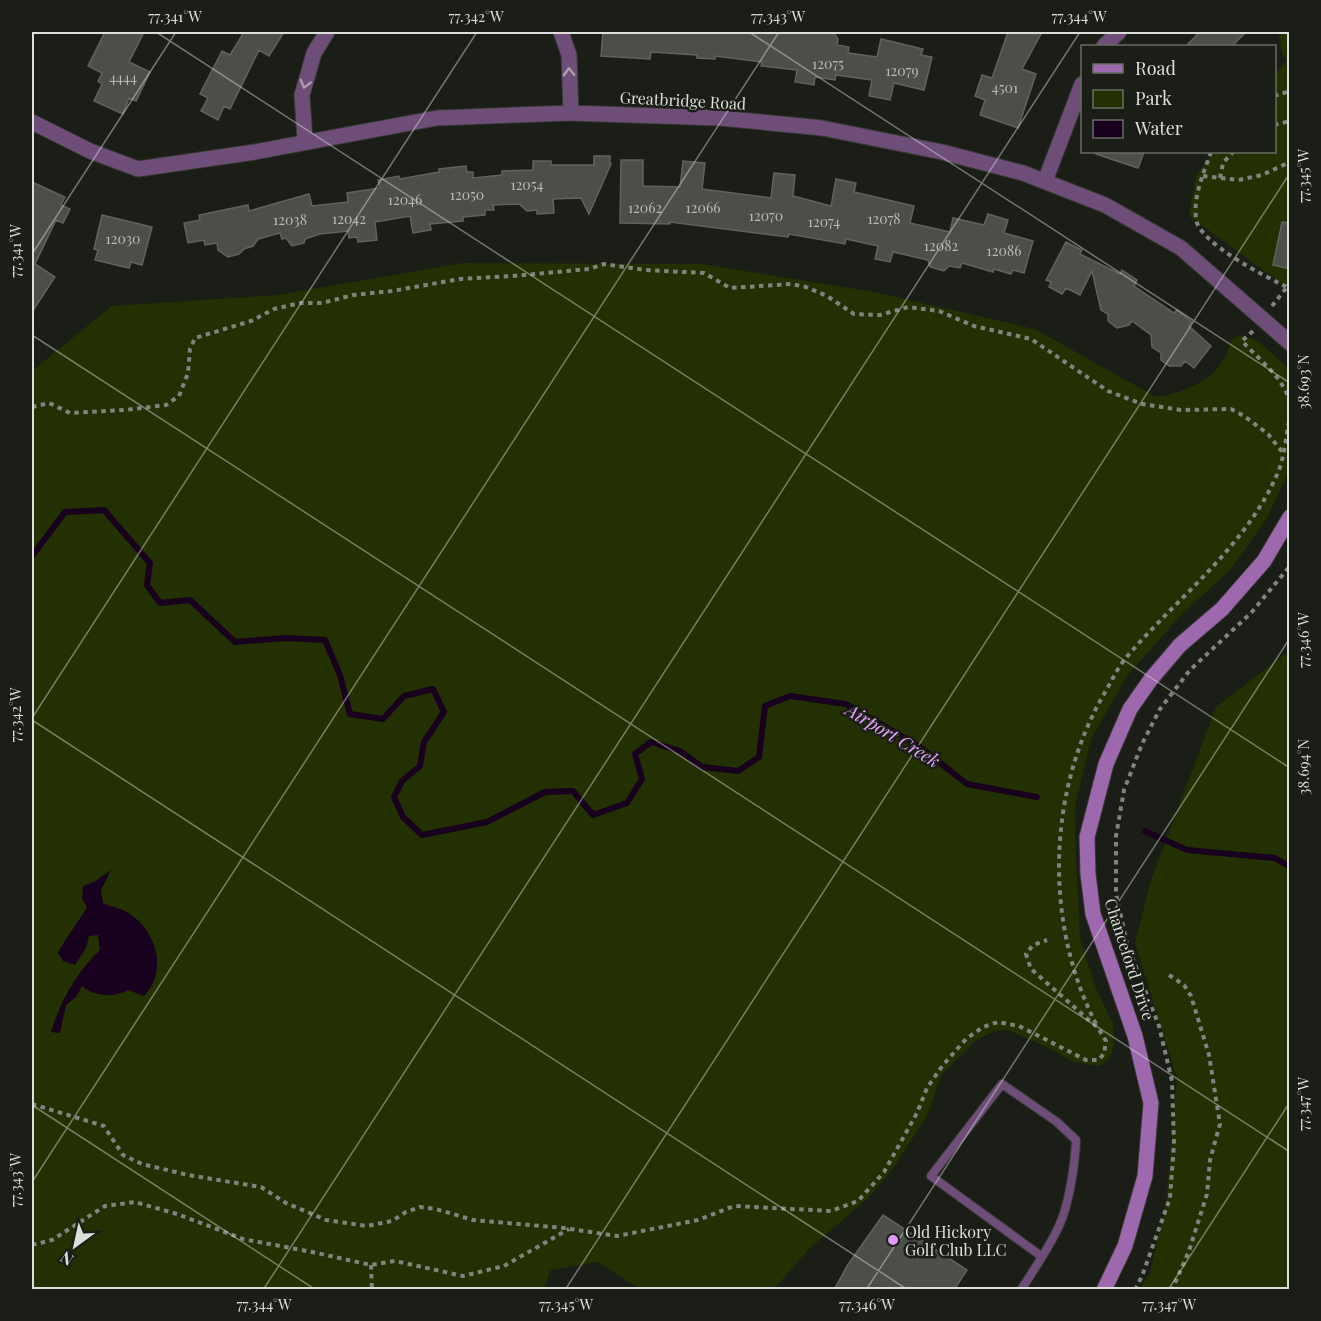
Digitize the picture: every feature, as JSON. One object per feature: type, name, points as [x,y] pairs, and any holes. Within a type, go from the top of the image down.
[{"type":"street","points":[[305,141],[302,95],[314,53],[327,32]]},
{"type":"street","points":[[561,32],[569,55],[571,113]]},
{"type":"street","points":[[1105,45],[1119,32]]},
{"type":"street","points":[[1045,180],[1081,89]]},
{"type":"street","name":"Greatbridge Road","points":[[32,122],[90,151],[138,169],[255,152],[437,118],[571,113],[720,118],[822,128],[942,152],[1045,180],[1106,205],[1181,248],[1290,343]]},
{"type":"street","name":"Chanceford Drive","points":[[1104,1290],[1125,1246],[1145,1176],[1151,1103],[1135,1036],[1093,914],[1088,874],[1087,837],[1106,764],[1130,709],[1151,679],[1180,645],[1221,609],[1264,561],[1290,517]]},
{"type":"lane","points":[[1021,1290],[1060,1225],[1076,1164],[1076,1140],[1057,1122],[1002,1083],[931,1176],[1041,1256]]},
{"type":"path","points":[[1211,153],[1196,197],[1196,221],[1208,237],[1251,270],[1287,287]]},
{"type":"path","points":[[1220,178],[1223,163],[1232,153]]},
{"type":"path","points":[[1203,176],[1238,180],[1262,175],[1290,162]]},
{"type":"path","points":[[32,407],[49,403],[70,412],[125,410],[166,405],[179,396],[188,373],[190,349],[195,338],[251,321],[274,309],[460,279],[589,269],[604,264],[645,270],[704,273],[730,288],[791,284],[806,287],[827,296],[854,314],[880,315],[908,307],[939,311],[974,326],[1031,339],[1108,391],[1142,404],[1181,410],[1231,409],[1268,434],[1283,453]]},
{"type":"path","points":[[1135,1290],[1170,1198],[1174,1144],[1172,1081],[1159,1026],[1127,944],[1116,894],[1116,836],[1124,790],[1142,744],[1160,709],[1190,670],[1251,614],[1290,566]]},
{"type":"path","points":[[32,1104],[104,1126],[123,1155],[142,1164],[188,1175],[261,1187],[286,1203],[326,1220],[367,1226],[392,1221],[420,1207],[436,1209],[473,1220],[569,1228],[617,1236],[698,1220],[734,1206],[831,1211],[858,1202],[884,1172],[917,1113],[927,1088],[943,1065],[966,1039],[983,1027],[998,1022],[1019,1026],[1086,1060],[1098,1060],[1104,1054],[1106,1041],[1098,1028],[1031,969],[1026,954],[1033,945],[1047,940]]},
{"type":"path","points":[[1169,975],[1184,985],[1191,996],[1209,1055],[1220,1124],[1210,1160],[1208,1194],[1189,1251],[1172,1290]]},
{"type":"path","points":[[32,1245],[52,1240],[105,1206],[135,1202],[177,1214],[243,1239],[371,1265],[395,1261],[463,1276],[504,1266],[569,1228]]},
{"type":"path","points":[[371,1265],[372,1290]]},
{"type":"green space","points":[[1278,32],[1289,32],[1289,289],[1189,216],[1196,176],[1212,153],[1276,153],[1276,72],[1287,61],[1282,53]]},
{"type":"green space","points":[[463,263],[702,264],[874,292],[1035,329],[1156,397],[1192,387],[1213,373],[1227,353],[1231,340],[1241,335],[1258,341],[1289,369],[1289,471],[1267,518],[1231,569],[1182,614],[1127,676],[1091,739],[1075,806],[1080,938],[1095,986],[1113,1024],[1114,1045],[1110,1058],[1100,1066],[1073,1062],[1055,1051],[1008,1030],[995,1031],[975,1041],[942,1074],[927,1116],[892,1170],[868,1198],[809,1249],[774,1289],[641,1289],[597,1262],[550,1270],[544,1290],[32,1289],[32,371],[112,306],[278,295]]},
{"type":"green space","points":[[1289,651],[1289,1289],[1140,1289],[1150,1273],[1166,1204],[1177,1078],[1135,943],[1150,883],[1216,707]]},
{"type":"water","points":[[111,870],[101,890],[103,903],[125,911],[145,928],[156,950],[156,974],[152,986],[144,996],[128,990],[110,995],[98,994],[82,986],[76,997],[66,1005],[60,1033],[51,1032],[70,988],[100,950],[98,935],[89,936],[86,948],[75,965],[63,961],[58,953],[87,907],[82,898],[83,886],[94,882]]},
{"type":"building","points":[[105,32],[144,32],[129,62],[150,72],[136,101],[129,98],[123,114],[94,101],[102,84],[98,81],[102,73],[88,66]]},
{"type":"building","points":[[244,32],[284,32],[269,56],[259,50],[230,109],[224,106],[218,120],[201,111],[208,98],[200,94],[222,51],[230,55]]},
{"type":"building","points":[[603,32],[833,32],[838,39],[837,45],[849,47],[848,53],[877,57],[881,39],[923,49],[921,55],[932,57],[924,90],[894,83],[890,100],[869,96],[872,80],[836,75],[835,80],[815,77],[814,85],[795,82],[797,70],[761,66],[762,62],[715,56],[715,59],[697,58],[697,55],[651,52],[650,59],[601,56]]},
{"type":"building","points":[[1008,32],[1042,32],[1022,69],[1036,74],[1018,128],[980,115],[985,100],[975,96],[982,75],[992,78]]},
{"type":"building","points":[[1200,32],[1246,32],[1233,45],[1187,45]]},
{"type":"building","points":[[1096,153],[1144,153],[1138,168]]},
{"type":"building","points":[[594,156],[610,156],[611,164],[589,214],[581,198],[553,199],[554,213],[537,214],[537,210],[527,211],[519,204],[493,205],[494,210],[485,210],[485,215],[463,217],[463,221],[430,224],[431,230],[413,233],[410,216],[375,222],[377,240],[358,242],[357,237],[349,238],[348,231],[320,234],[305,239],[304,243],[292,246],[286,238],[282,239],[280,233],[258,239],[253,246],[228,257],[218,250],[217,243],[205,245],[204,240],[188,243],[184,223],[200,220],[199,215],[248,205],[249,211],[309,194],[312,206],[348,202],[347,193],[380,188],[378,180],[399,176],[400,179],[439,172],[439,169],[466,166],[467,172],[473,172],[473,178],[502,175],[502,171],[533,170],[533,161],[551,161],[551,165],[594,165]]},
{"type":"building","points":[[621,160],[643,160],[643,186],[680,187],[683,161],[705,163],[702,189],[771,198],[774,173],[795,175],[793,196],[831,206],[836,179],[856,183],[854,192],[914,206],[910,223],[950,232],[953,218],[984,225],[988,214],[1008,220],[1004,233],[1033,241],[1024,273],[1013,270],[1011,274],[994,269],[993,272],[962,263],[960,268],[949,266],[944,271],[930,267],[928,260],[893,252],[890,262],[875,259],[878,246],[846,239],[845,244],[789,234],[788,237],[670,222],[670,224],[620,223]]},
{"type":"building","points":[[32,182],[65,197],[61,205],[70,209],[63,223],[56,220],[35,264],[55,277],[32,312]]},
{"type":"building","points":[[102,215],[152,227],[142,265],[131,262],[129,268],[95,260],[98,250],[94,249]]},
{"type":"building","points":[[1282,222],[1290,223],[1290,269],[1273,265]]},
{"type":"building","points":[[1066,242],[1082,250],[1080,254],[1120,274],[1122,270],[1137,280],[1134,286],[1174,313],[1177,310],[1192,322],[1189,326],[1211,346],[1194,368],[1185,361],[1181,366],[1169,366],[1161,360],[1161,353],[1152,347],[1151,335],[1132,321],[1129,325],[1117,328],[1108,321],[1108,314],[1101,310],[1092,271],[1080,295],[1066,288],[1062,294],[1049,287],[1051,282],[1046,280]]},
{"type":"building","name":"Old Hickory Golf Club LLC","points":[[883,1215],[967,1270],[954,1290],[834,1290],[847,1266]]},
{"type":"waterway","name":"Airport Creek","points":[[32,556],[65,512],[104,510],[150,563],[147,585],[160,603],[190,600],[235,642],[286,638],[325,640],[340,675],[350,714],[383,719],[404,696],[433,689],[444,712],[424,742],[420,766],[402,781],[394,797],[403,817],[422,835],[487,822],[545,792],[573,791],[593,815],[627,803],[642,779],[635,754],[651,742],[680,751],[702,767],[738,771],[759,757],[765,706],[790,696],[846,704],[920,747],[967,784],[1037,797]]},
{"type":"waterway","name":"Airport Creek","points":[[1145,831],[1187,850],[1275,858],[1290,867]]},
{"type":"place","name":"Old Hickory Golf Club LLC","points":[[893,1240]]}]
